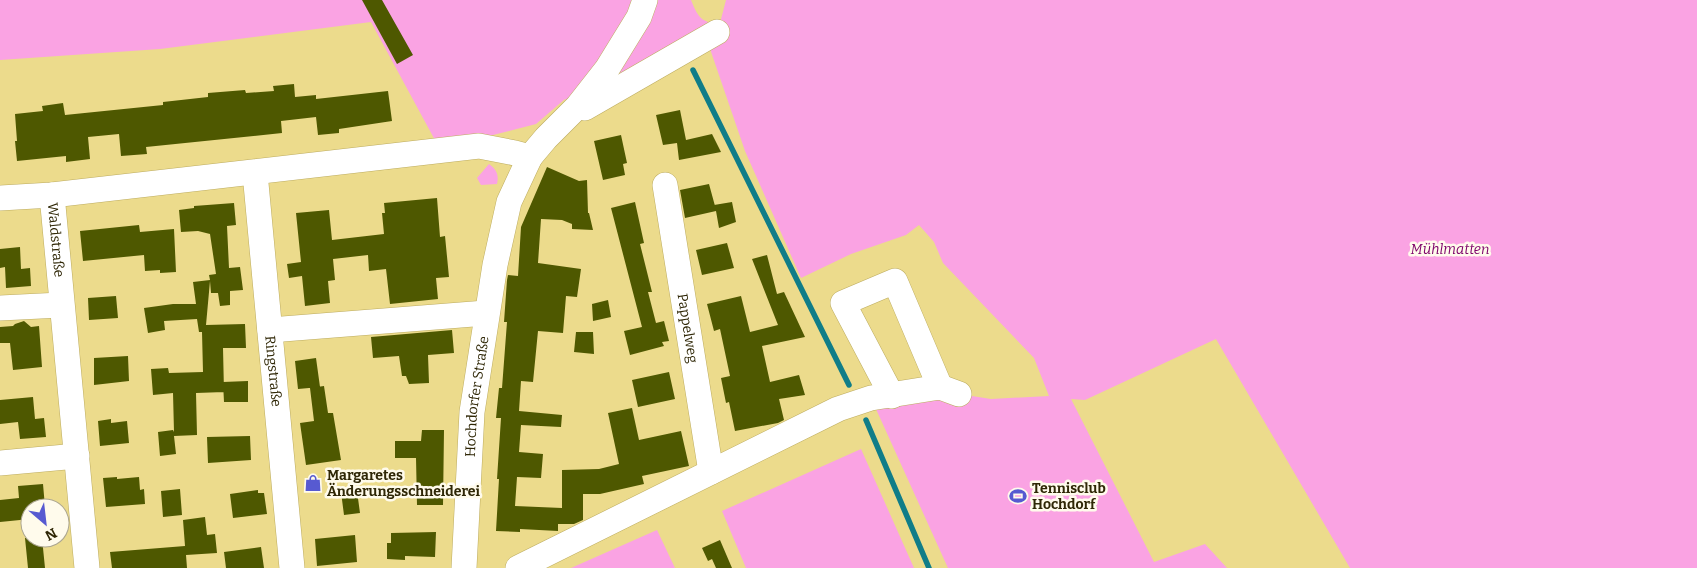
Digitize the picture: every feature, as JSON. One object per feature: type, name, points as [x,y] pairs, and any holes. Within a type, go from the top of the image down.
[{"type":"street","name":"Hochdorfer Straße","points":[[464,568],[472,412],[486,313],[509,202],[530,157],[578,106],[607,69],[639,17],[645,0]]},
{"type":"street","name":"Hochdorfer Straße","points":[[578,106],[585,108],[716,32]]},
{"type":"street","points":[[52,196],[479,146],[514,152],[530,157]]},
{"type":"street","name":"Ringstraße","points":[[255,173],[292,568]]},
{"type":"street","name":"Pappelweg","points":[[665,185],[711,472]]},
{"type":"street","name":"Waldstraße","points":[[0,198],[52,196],[61,305],[88,568]]},
{"type":"street","points":[[518,568],[838,410],[871,398],[892,396],[950,390],[895,281],[843,303],[892,396]]},
{"type":"street","points":[[0,308],[61,305]]},
{"type":"street","name":"Hochdorfer Straße","points":[[270,330],[486,313]]},
{"type":"street","points":[[0,463],[77,456]]},
{"type":"green space","name":"Mühlmatten","points":[[0,0],[691,0],[696,12],[702,19],[710,23],[723,25],[720,23],[726,0],[1697,0],[1697,568],[1350,568],[1216,339],[1085,400],[1071,399],[1154,562],[1205,544],[1227,568],[948,568],[871,398],[959,394],[991,399],[1049,396],[1034,358],[943,263],[934,242],[919,225],[906,235],[851,254],[801,278],[745,151],[708,43],[583,120],[565,99],[536,124],[493,135],[436,142],[371,22],[160,49],[0,60]]},
{"type":"green space","points":[[489,164],[497,173],[497,184],[481,185],[477,178]]},
{"type":"green space","points":[[861,449],[914,568],[746,568],[722,511]]},
{"type":"green space","points":[[657,530],[675,568],[571,568]]},
{"type":"building","points":[[362,0],[382,0],[413,55],[397,64]]},
{"type":"building","points":[[294,84],[295,97],[316,95],[316,99],[388,91],[392,121],[339,129],[339,133],[318,135],[316,117],[281,121],[282,133],[146,147],[147,154],[121,156],[119,134],[88,137],[90,159],[66,162],[66,156],[17,161],[15,114],[43,111],[42,106],[63,103],[65,115],[163,105],[163,102],[208,97],[208,93],[245,90],[246,93],[274,91],[273,86]]},
{"type":"building","points":[[680,110],[686,140],[712,134],[721,152],[679,160],[677,143],[663,145],[656,115]]},
{"type":"building","points":[[621,135],[627,163],[623,164],[625,175],[603,180],[594,141]]},
{"type":"building","points":[[547,167],[579,181],[587,180],[588,213],[593,230],[572,229],[572,224],[562,220],[541,219],[538,263],[581,269],[577,297],[566,296],[563,333],[538,331],[533,382],[521,381],[519,411],[562,415],[561,427],[521,425],[519,452],[543,454],[541,478],[517,477],[515,506],[562,508],[562,470],[599,469],[619,464],[608,413],[632,408],[639,440],[681,431],[689,466],[642,476],[644,484],[600,494],[583,494],[583,520],[574,524],[558,524],[558,531],[520,529],[520,532],[496,531],[501,418],[496,418],[499,388],[502,388],[507,322],[504,322],[507,280],[508,275],[518,276],[521,227]]},
{"type":"building","points":[[709,184],[715,205],[732,202],[736,222],[719,228],[716,211],[685,218],[680,190]]},
{"type":"building","points":[[437,198],[440,237],[445,236],[449,277],[436,278],[438,299],[390,304],[386,269],[369,271],[368,255],[333,259],[335,280],[328,281],[330,303],[305,306],[302,276],[289,278],[287,264],[301,262],[296,213],[329,210],[332,240],[384,234],[382,213],[385,213],[384,203]]},
{"type":"building","points":[[635,202],[644,243],[640,244],[652,292],[648,292],[656,323],[664,321],[669,341],[662,342],[664,346],[630,355],[624,331],[642,327],[611,208]]},
{"type":"building","points":[[234,203],[236,225],[227,226],[229,268],[240,267],[243,290],[230,291],[230,305],[220,306],[218,293],[211,293],[210,281],[206,325],[245,324],[246,348],[223,348],[224,392],[196,393],[197,435],[174,436],[176,454],[160,456],[158,432],[173,430],[174,432],[173,393],[153,395],[151,369],[168,368],[169,373],[203,372],[202,332],[199,332],[197,319],[164,321],[165,330],[148,333],[144,308],[173,304],[196,304],[193,282],[210,280],[209,275],[216,274],[210,234],[198,231],[181,232],[179,210],[194,208],[194,206]]},
{"type":"building","points":[[139,225],[140,232],[174,229],[176,272],[160,273],[160,270],[145,271],[144,255],[83,261],[80,231]]},
{"type":"building","points":[[727,243],[734,268],[702,275],[696,250]]},
{"type":"building","points":[[20,247],[21,269],[30,268],[31,286],[6,288],[5,267],[0,268],[0,249]]},
{"type":"building","points":[[767,255],[777,294],[784,292],[805,337],[762,346],[770,382],[799,375],[805,395],[779,399],[784,420],[778,423],[735,431],[729,402],[726,403],[721,378],[730,376],[720,329],[714,331],[707,304],[741,296],[750,332],[778,325],[752,259]]},
{"type":"building","points":[[116,296],[118,318],[89,320],[88,298]]},
{"type":"building","points":[[608,300],[611,317],[593,321],[592,304]]},
{"type":"building","points":[[24,321],[31,327],[39,326],[42,367],[13,370],[10,343],[0,343],[0,327],[13,326]]},
{"type":"building","points":[[452,330],[454,353],[428,355],[429,383],[409,384],[406,376],[402,376],[399,356],[373,358],[371,337]]},
{"type":"building","points":[[576,332],[593,332],[594,354],[574,352]]},
{"type":"building","points":[[128,356],[129,381],[94,385],[94,358]]},
{"type":"building","points":[[316,358],[320,387],[298,389],[295,361]]},
{"type":"building","points":[[669,372],[675,399],[638,407],[632,380]]},
{"type":"building","points":[[248,381],[248,402],[224,402],[223,382]]},
{"type":"building","points":[[324,386],[328,413],[333,413],[341,460],[306,465],[300,423],[314,421],[310,388]]},
{"type":"building","points":[[33,397],[35,419],[44,418],[46,437],[20,439],[18,422],[0,424],[0,400]]},
{"type":"building","points":[[111,419],[111,423],[127,421],[129,443],[100,446],[98,421]]},
{"type":"building","points":[[422,430],[444,430],[443,505],[417,505],[416,458],[395,458],[395,441],[421,441]]},
{"type":"building","points":[[250,436],[251,460],[208,463],[207,437]]},
{"type":"building","points":[[117,477],[117,479],[139,477],[140,490],[144,489],[145,504],[106,507],[103,478]]},
{"type":"building","points":[[43,484],[44,498],[20,498],[20,520],[0,522],[0,500],[19,498],[18,486]]},
{"type":"building","points":[[180,489],[182,515],[163,517],[161,491]]},
{"type":"building","points":[[258,490],[258,493],[264,493],[267,514],[233,518],[230,494]]},
{"type":"building","points":[[357,491],[360,513],[344,515],[341,492]]},
{"type":"building","points":[[205,517],[207,535],[215,534],[217,553],[186,555],[187,568],[112,568],[110,552],[185,546],[183,520]]},
{"type":"building","points":[[436,532],[435,557],[405,556],[405,560],[387,559],[387,543],[391,543],[391,533]]},
{"type":"building","points":[[355,535],[357,562],[317,566],[315,539]]},
{"type":"building","points":[[720,540],[732,568],[716,568],[712,559],[708,561],[702,548]]},
{"type":"building","points":[[261,547],[264,568],[226,568],[224,552]]},
{"type":"building","points":[[26,548],[43,548],[45,568],[28,568]]},
{"type":"waterway","points":[[693,70],[849,385]]},
{"type":"waterway","points":[[866,420],[929,568]]},
{"type":"place","name":"Margaretes Änderungsschneiderei","points":[[313,483]]},
{"type":"place","name":"Tennisclub Hochdorf","points":[[1018,496]]}]
